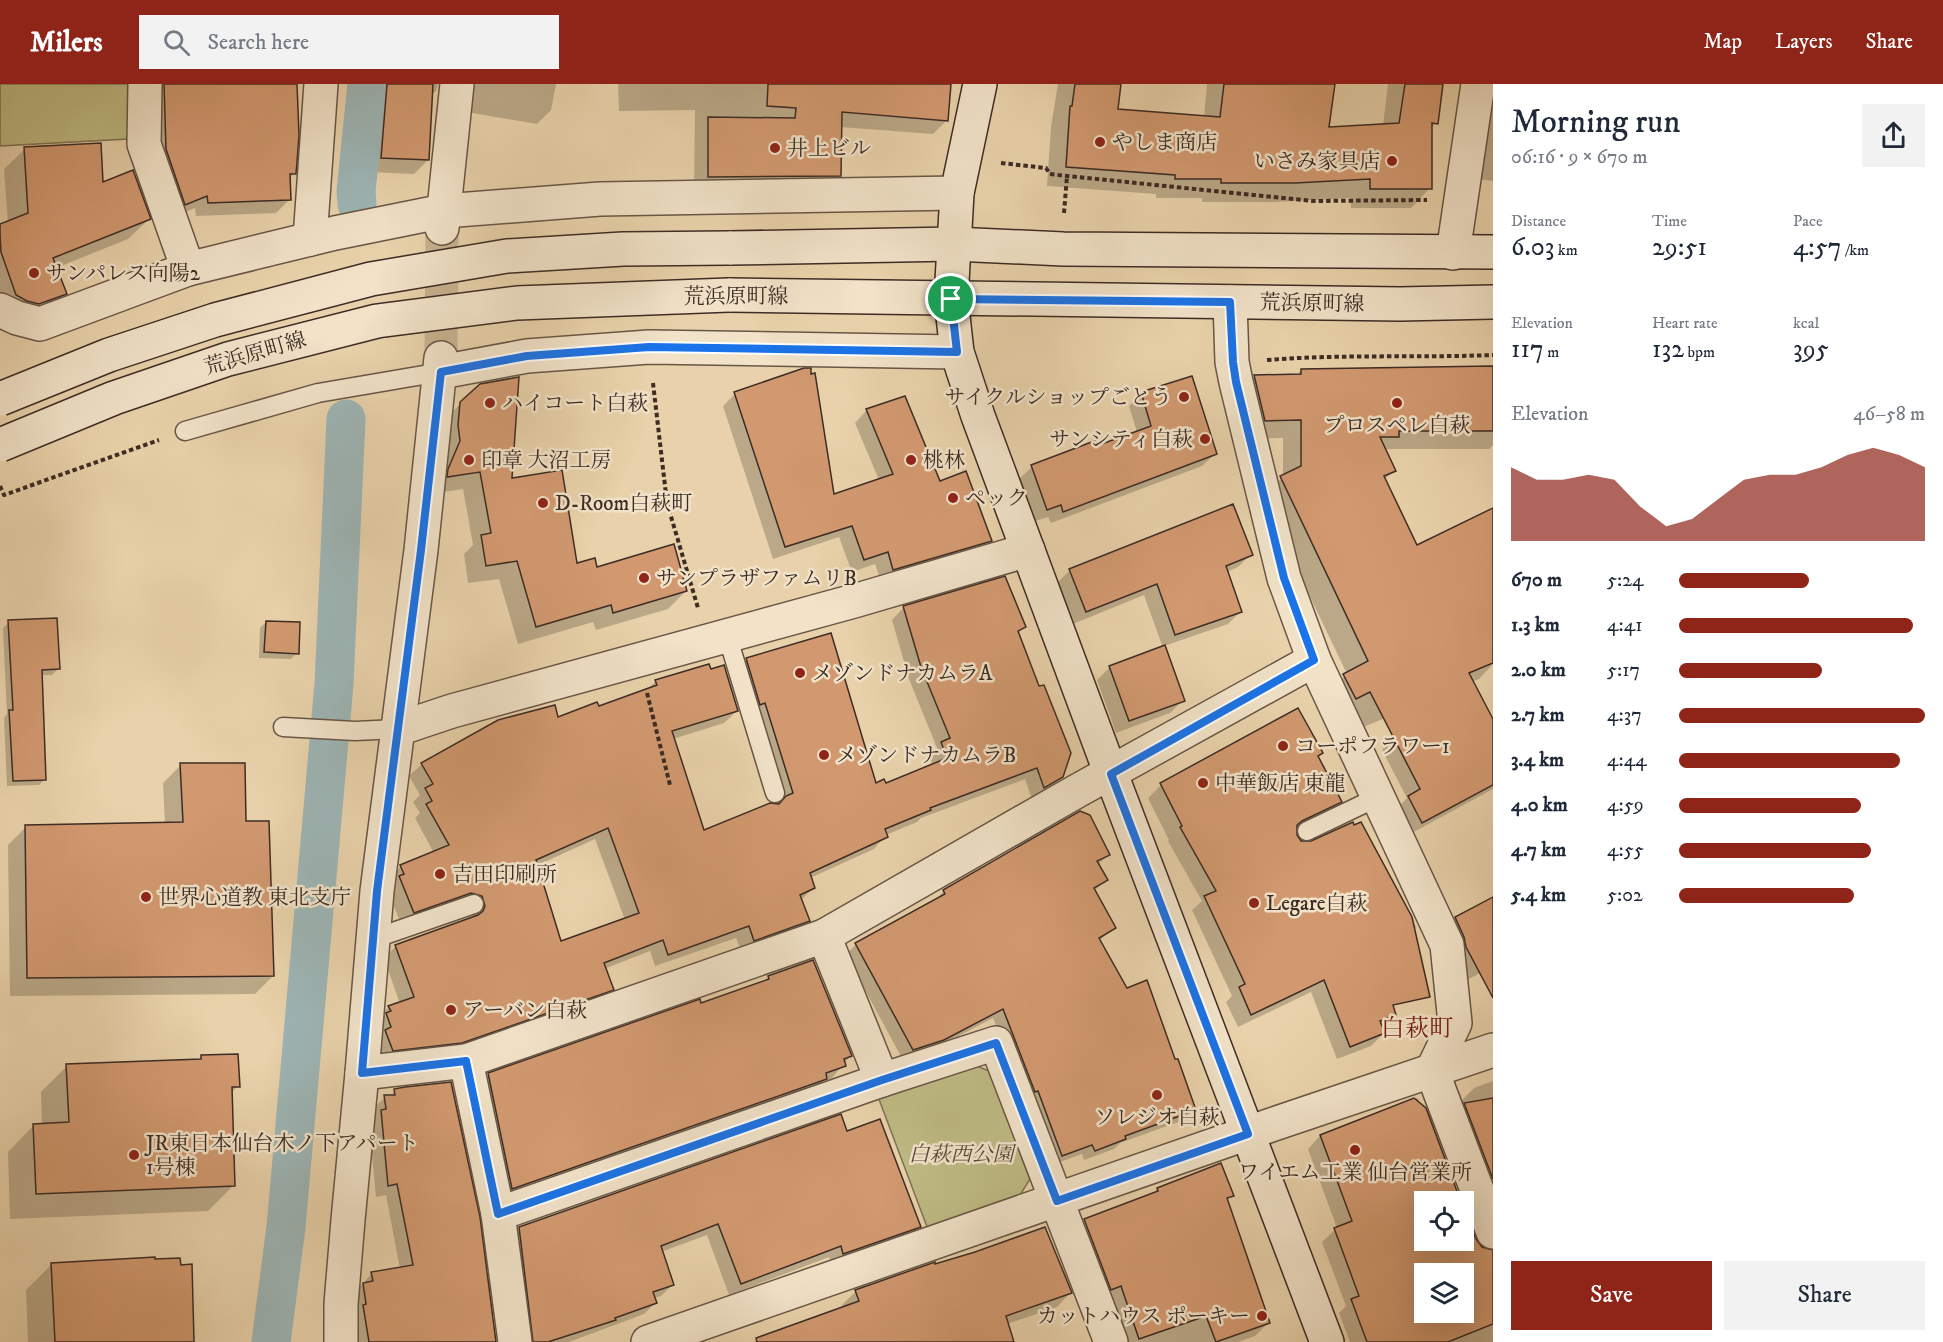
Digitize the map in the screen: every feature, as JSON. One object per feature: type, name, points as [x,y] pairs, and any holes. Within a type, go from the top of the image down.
[{"type":"street","points":[[145,84],[144,144],[188,270]]},
{"type":"street","points":[[310,239],[321,84]]},
{"type":"street","points":[[443,219],[457,84]]},
{"type":"street","points":[[980,84],[957,194],[951,299],[957,352],[1111,774],[1327,1342]]},
{"type":"street","points":[[1453,253],[1478,84]]},
{"type":"street","points":[[0,310],[17,318],[40,324],[188,270],[310,239],[600,199],[957,194]]},
{"type":"street","name":"荒浜原町線","points":[[0,399],[109,355],[215,320],[371,279],[507,256],[623,249],[954,244],[1063,249],[1493,252]]},
{"type":"street","name":"荒浜原町線","points":[[0,445],[114,398],[228,359],[376,321],[517,303],[729,295],[1400,304],[1493,302]]},
{"type":"street","points":[[1230,302],[1236,382],[1284,578],[1314,660],[1447,945],[1455,1023],[1432,1071],[1493,1232]]},
{"type":"street","points":[[341,1342],[341,1305],[377,891],[441,365],[649,347],[957,352]]},
{"type":"street","points":[[398,729],[452,711],[1028,550]]},
{"type":"street","points":[[362,1073],[466,1061],[824,936],[1314,660]]},
{"type":"street","points":[[824,936],[882,1080]]},
{"type":"street","points":[[498,1214],[882,1080],[996,1043],[1111,1342]]},
{"type":"street","points":[[648,1342],[1493,1050]]},
{"type":"street","points":[[466,1061],[498,1214],[516,1342]]},
{"type":"lane","points":[[185,431],[318,393],[441,365]]},
{"type":"lane","points":[[718,638],[775,793]]},
{"type":"lane","points":[[283,728],[355,731],[398,729]]},
{"type":"lane","points":[[1307,831],[1378,797]]},
{"type":"lane","points":[[373,939],[474,904]]},
{"type":"path","points":[[1001,163],[1046,168],[1050,174],[1067,177],[1313,201],[1433,200]]},
{"type":"path","points":[[1064,216],[1067,177]]},
{"type":"path","points":[[649,347],[667,503],[718,638]]},
{"type":"path","points":[[1265,360],[1316,356],[1493,355]]},
{"type":"path","points":[[0,486],[4,495],[185,431]]},
{"type":"path","points":[[639,660],[670,785]]},
{"type":"green space","points":[[0,84],[131,84],[128,139],[0,146]]},
{"type":"green space","name":"白萩西公園","points":[[970,1063],[989,1071],[1030,1179],[1017,1200],[929,1232],[877,1094]]},
{"type":"building","points":[[164,84],[297,84],[299,136],[296,174],[290,174],[291,200],[208,203],[207,196],[185,205],[166,149]]},
{"type":"building","points":[[387,84],[433,84],[429,160],[381,158]]},
{"type":"building","points":[[768,84],[951,84],[948,121],[842,112],[841,176],[708,177],[708,117],[795,118],[796,108],[767,106]]},
{"type":"building","points":[[1075,84],[1121,84],[1118,109],[1220,117],[1224,84],[1335,84],[1329,127],[1399,123],[1405,84],[1443,84],[1438,124],[1432,123],[1432,189],[1370,189],[1370,179],[1295,183],[1221,183],[1221,179],[1175,179],[1175,175],[1066,167],[1070,106],[1072,106]]},
{"type":"building","points":[[101,143],[103,182],[133,170],[151,219],[53,258],[67,294],[39,304],[27,301],[16,295],[1,252],[0,234],[0,224],[28,213],[24,147]]},
{"type":"building","points":[[1493,366],[1493,431],[1399,431],[1399,437],[1380,437],[1396,471],[1384,476],[1417,545],[1493,508],[1493,663],[1469,673],[1493,719],[1493,785],[1422,823],[1408,796],[1420,789],[1370,692],[1356,699],[1343,674],[1368,661],[1280,476],[1301,466],[1301,420],[1265,421],[1254,375],[1301,374],[1301,369]]},
{"type":"building","points":[[804,368],[811,368],[811,374],[815,373],[834,494],[893,474],[866,409],[905,396],[940,481],[966,471],[992,541],[893,570],[888,552],[864,560],[852,526],[785,547],[734,392]]},
{"type":"building","points":[[1192,376],[1217,454],[1063,512],[1061,505],[1047,510],[1031,465],[1097,440],[1099,445],[1151,426],[1141,392]]},
{"type":"building","points":[[519,377],[512,478],[562,470],[577,563],[595,558],[597,567],[674,544],[687,591],[613,613],[611,605],[536,627],[517,561],[486,566],[481,535],[491,533],[480,472],[447,477],[448,469],[460,441],[458,425],[460,402],[480,384]]},
{"type":"building","points":[[1233,504],[1253,555],[1226,566],[1242,612],[1175,635],[1157,584],[1086,612],[1069,569]]},
{"type":"building","points":[[1005,576],[1026,627],[1018,631],[1039,686],[1044,685],[1071,753],[1063,777],[1044,788],[1037,768],[930,808],[931,810],[885,829],[888,837],[810,873],[815,888],[800,895],[810,921],[754,941],[749,926],[668,955],[663,940],[604,963],[614,990],[462,1043],[393,1051],[385,1030],[391,1027],[386,1013],[391,1011],[388,1006],[414,997],[395,945],[478,915],[485,906],[482,896],[471,893],[414,913],[399,876],[404,874],[400,865],[449,845],[426,804],[432,801],[425,788],[433,784],[421,763],[498,720],[555,705],[558,717],[597,702],[599,706],[657,685],[655,680],[709,664],[711,669],[724,665],[738,711],[672,731],[704,830],[770,803],[779,804],[786,796],[793,793],[765,703],[760,705],[746,658],[831,633],[876,783],[884,779],[886,783],[947,758],[941,742],[950,738],[921,667],[903,606]],"holes":[[[608,828],[639,913],[561,941],[536,860]]]},
{"type":"building","points":[[57,618],[60,669],[42,670],[46,780],[13,781],[9,710],[13,710],[8,620]]},
{"type":"building","points":[[266,621],[300,622],[299,654],[264,652]]},
{"type":"building","points":[[1165,645],[1185,701],[1129,721],[1109,666]]},
{"type":"building","points":[[1298,708],[1323,753],[1318,756],[1342,802],[1302,821],[1297,825],[1297,835],[1301,841],[1311,841],[1353,822],[1354,825],[1361,822],[1412,917],[1430,997],[1393,1005],[1396,1015],[1380,1021],[1385,1033],[1350,1047],[1324,980],[1251,1015],[1239,987],[1245,984],[1204,896],[1216,891],[1180,827],[1182,826],[1160,783]]},
{"type":"building","points":[[180,763],[245,763],[246,821],[269,821],[274,976],[27,978],[25,825],[183,822]]},
{"type":"building","points":[[1080,811],[1090,815],[1110,855],[1097,861],[1108,880],[1094,888],[1116,928],[1099,938],[1127,988],[1147,980],[1196,1110],[1125,1136],[1126,1139],[1095,1151],[1092,1145],[1062,1156],[1038,1091],[1035,1092],[1003,1009],[944,1040],[913,1050],[855,943],[945,894],[943,890]]},
{"type":"building","points":[[1493,897],[1493,998],[1466,947],[1455,917]]},
{"type":"building","points":[[813,960],[852,1056],[844,1059],[846,1066],[826,1073],[827,1079],[512,1189],[488,1073],[700,999],[701,1003],[769,979],[768,976]]},
{"type":"building","points":[[238,1054],[240,1087],[232,1087],[235,1186],[36,1194],[33,1124],[69,1122],[66,1064],[201,1059],[201,1055]]},
{"type":"building","points":[[451,1082],[480,1217],[496,1342],[369,1342],[363,1305],[366,1304],[363,1283],[373,1281],[371,1272],[413,1265],[397,1184],[388,1186],[381,1110],[386,1109],[384,1095],[395,1095],[394,1089]]},
{"type":"building","points":[[1414,1098],[1426,1108],[1457,1191],[1414,1191],[1414,1251],[1474,1251],[1474,1234],[1482,1247],[1493,1250],[1493,1324],[1448,1342],[1367,1342],[1351,1299],[1359,1296],[1334,1228],[1352,1221],[1320,1135]]},
{"type":"building","points":[[1493,1098],[1493,1179],[1464,1103]]},
{"type":"building","points":[[841,1114],[847,1131],[880,1119],[921,1227],[843,1254],[841,1246],[741,1284],[718,1224],[661,1246],[674,1285],[653,1292],[657,1303],[615,1318],[616,1320],[548,1342],[533,1342],[519,1227]]},
{"type":"building","points":[[1221,1163],[1234,1196],[1227,1198],[1270,1323],[1216,1342],[1206,1316],[1139,1339],[1121,1286],[1111,1290],[1084,1219],[1158,1191],[1157,1188]]},
{"type":"building","points":[[1045,1227],[1072,1293],[1006,1316],[1014,1342],[757,1342],[756,1338],[859,1301],[855,1290]]},
{"type":"building","points":[[155,1257],[155,1259],[180,1258],[181,1265],[192,1264],[194,1342],[55,1342],[51,1263]]},
{"type":"waterway","points":[[357,204],[356,191],[367,84]]},
{"type":"waterway","points":[[271,1342],[286,1227],[334,684],[346,419]]},
{"type":"tunnel","points":[[441,358],[442,228]]},
{"type":"place","name":"やしま商店","points":[[1100,142]]},
{"type":"place","name":"井上ビル","points":[[775,148]]},
{"type":"place","name":"いさみ家具店","points":[[1392,161]]},
{"type":"place","name":"サンパレス向陽2","points":[[34,273]]},
{"type":"place","name":"サイクルショップごとう","points":[[1184,397]]},
{"type":"place","name":"ハイコート白萩","points":[[490,403]]},
{"type":"place","name":"プロスペレ白萩","points":[[1397,403]]},
{"type":"place","name":"サンシティ白萩","points":[[1205,439]]},
{"type":"place","name":"印章 大沼工房","points":[[469,460]]},
{"type":"place","name":"桃林","points":[[911,460]]},
{"type":"place","name":"ペック","points":[[953,498]]},
{"type":"place","name":"D-Room白萩町","points":[[543,503]]},
{"type":"place","name":"サンプラザファムリB","points":[[644,578]]},
{"type":"place","name":"メゾンドナカムラA","points":[[800,673]]},
{"type":"place","name":"コーポフラワー1","points":[[1283,746]]},
{"type":"place","name":"メゾンドナカムラB","points":[[824,755]]},
{"type":"place","name":"中華飯店 東龍","points":[[1203,783]]},
{"type":"place","name":"吉田印刷所","points":[[440,874]]},
{"type":"place","name":"世界心道教 東北支庁","points":[[146,897]]},
{"type":"place","name":"Legare白萩","points":[[1254,903]]},
{"type":"place","name":"アーバン白萩","points":[[451,1010]]},
{"type":"place","name":"ソレジオ白萩","points":[[1157,1095]]},
{"type":"place","name":"ワイエム工業 仙台営業所","points":[[1355,1150]]},
{"type":"place","name":"JR東日本仙台木ノ下アパート 1号棟","points":[[134,1155]]},
{"type":"place","name":"カットハウス ポーキー","points":[[1262,1316]]},
{"type":"district","name":"白萩町","points":[[1417,1028]]},
{"type":"route","points":[[951,299],[1230,302],[1236,382],[1284,578],[1314,660],[1111,774],[1248,1134],[1057,1201],[996,1043],[882,1080],[498,1214],[466,1061],[362,1073],[377,891],[421,550],[441,372],[527,356],[649,347],[957,352],[951,299]]}]
